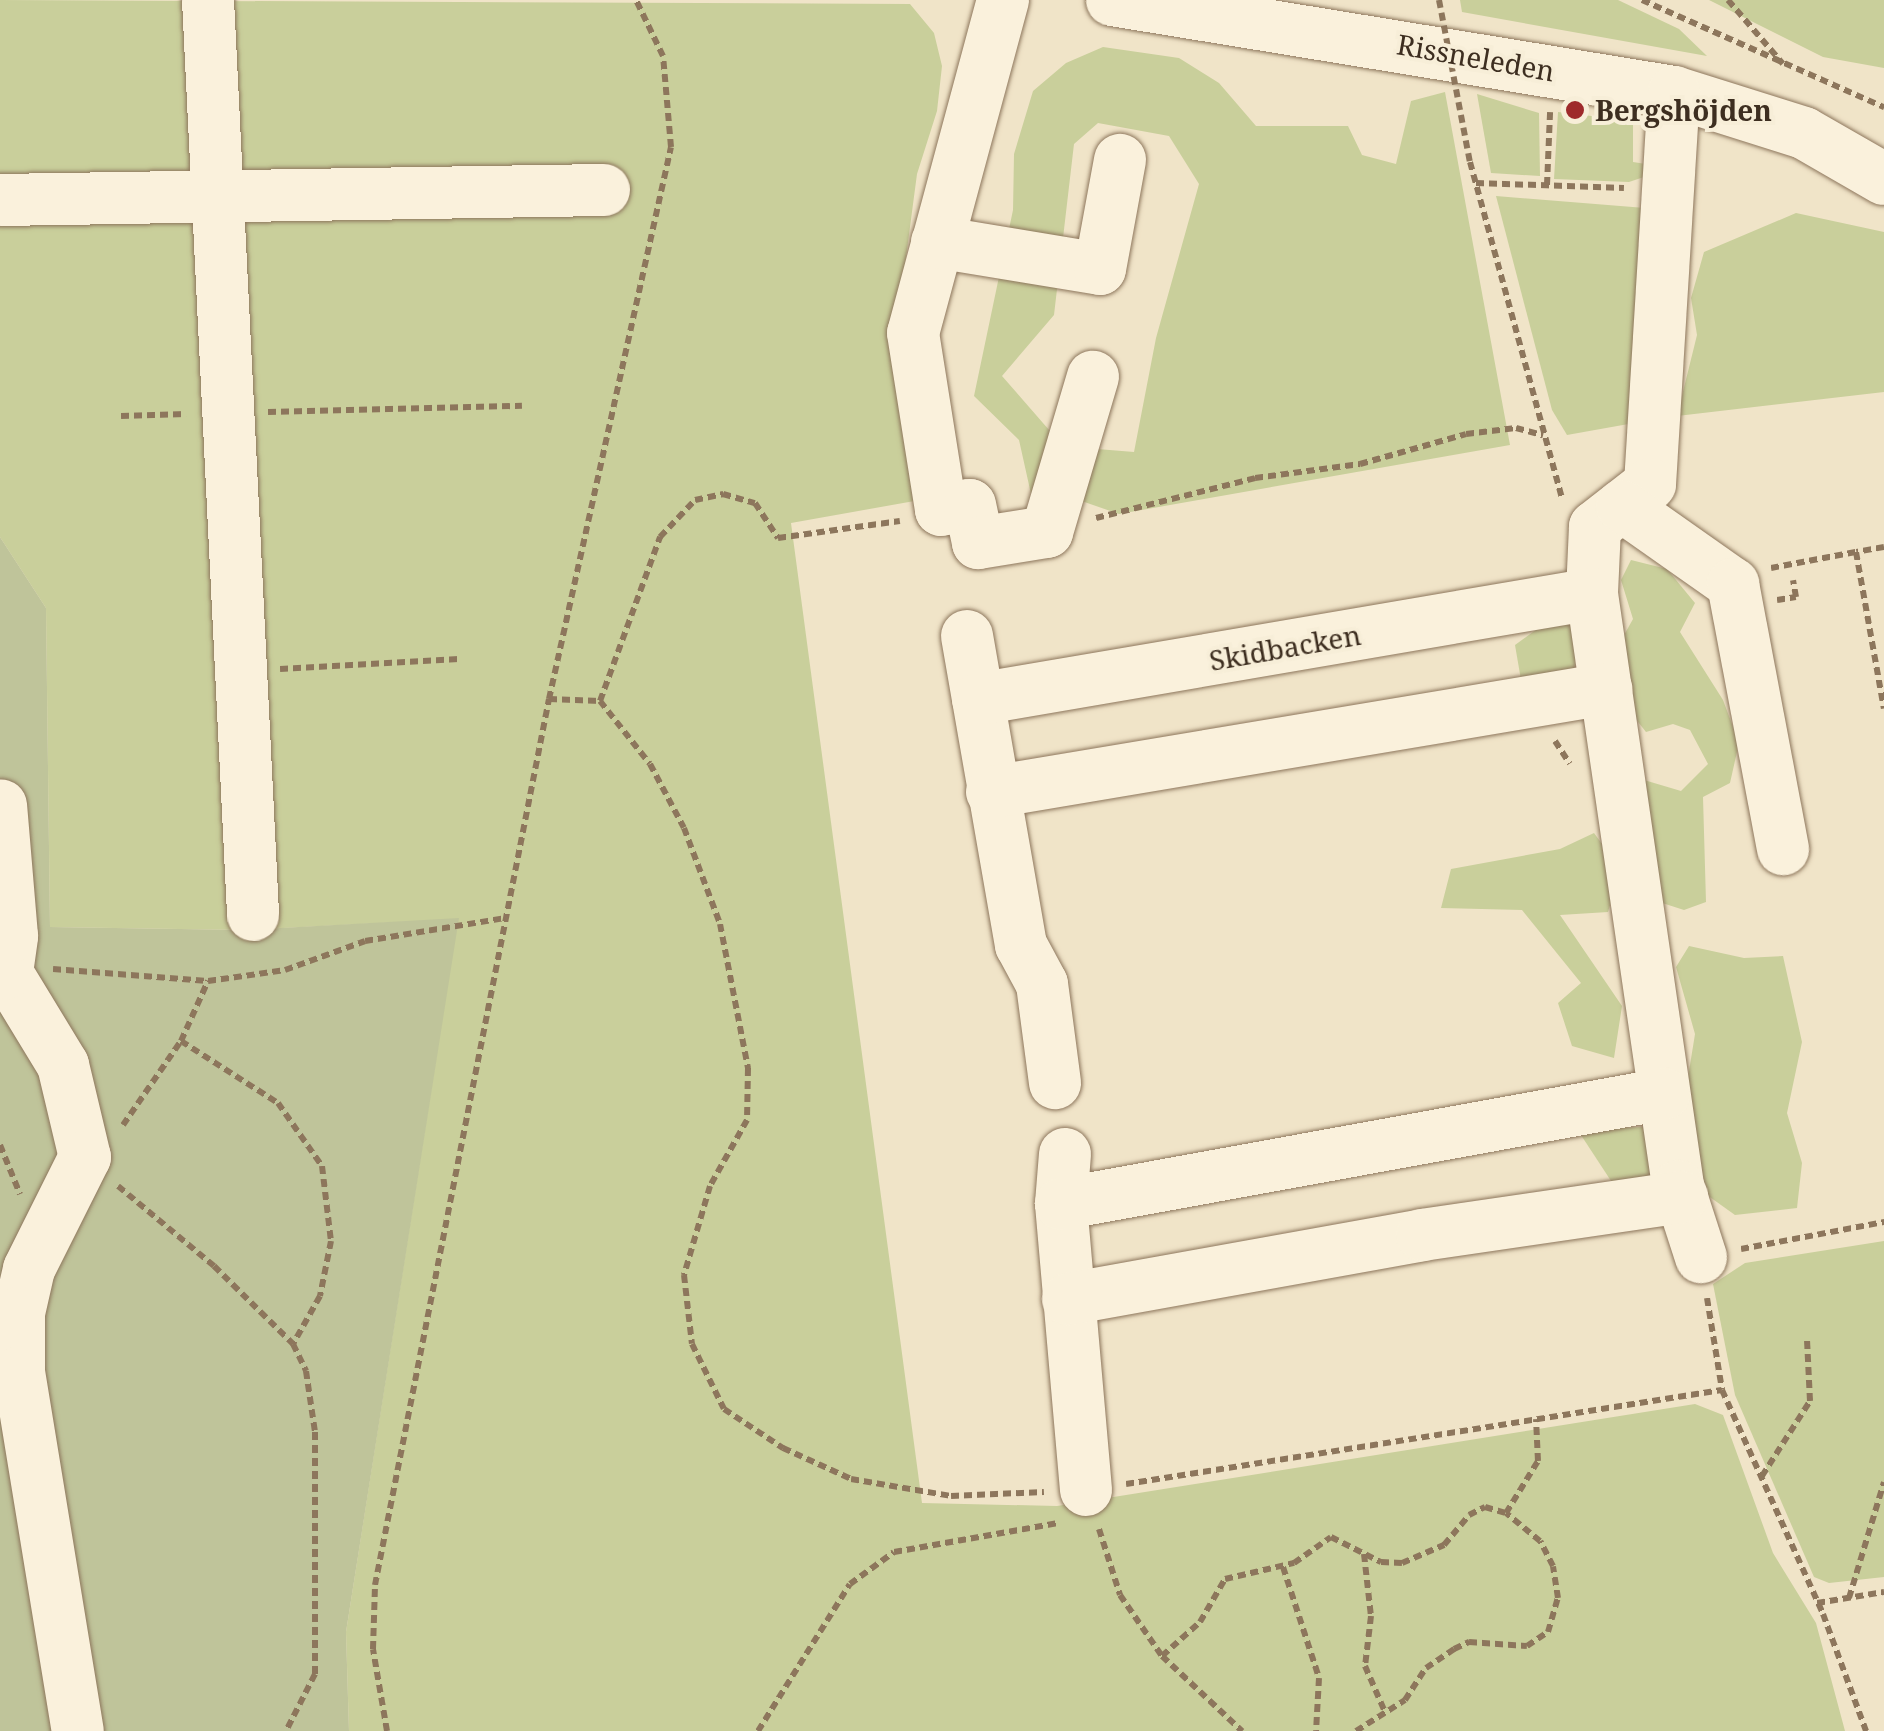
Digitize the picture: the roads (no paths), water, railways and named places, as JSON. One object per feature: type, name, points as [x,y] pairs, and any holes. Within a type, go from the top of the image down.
[{"type":"street","points":[[208,0],[254,915]]},
{"type":"street","points":[[1002,0],[913,333],[918,516],[970,506],[978,543],[1047,532],[1093,377]]},
{"type":"street","name":"Rissneleden","points":[[1112,0],[1674,92],[1804,133],[1884,178]]},
{"type":"street","points":[[1674,92],[1650,484],[1596,526],[1592,594],[1664,1094],[1682,1197],[1701,1257]]},
{"type":"street","points":[[937,242],[1100,269],[1120,160]]},
{"type":"street","points":[[0,200],[604,190]]},
{"type":"street","points":[[1622,506],[1733,584],[1783,849]]},
{"type":"street","name":"Skidbacken","points":[[978,699],[1592,594]]},
{"type":"street","points":[[967,636],[1021,945],[1042,984],[1054,1082]]},
{"type":"street","points":[[992,792],[1606,689]]},
{"type":"street","points":[[1,805],[12,936],[3,974],[64,1065],[85,1156],[29,1270],[19,1313],[19,1372],[78,1731]]},
{"type":"street","points":[[1086,1490],[1068,1300],[1062,1179],[1664,1094]]},
{"type":"street","points":[[1068,1300],[1422,1235],[1682,1197]]},
{"type":"place","name":"Bergshöjden","points":[[1575,110]]}]
